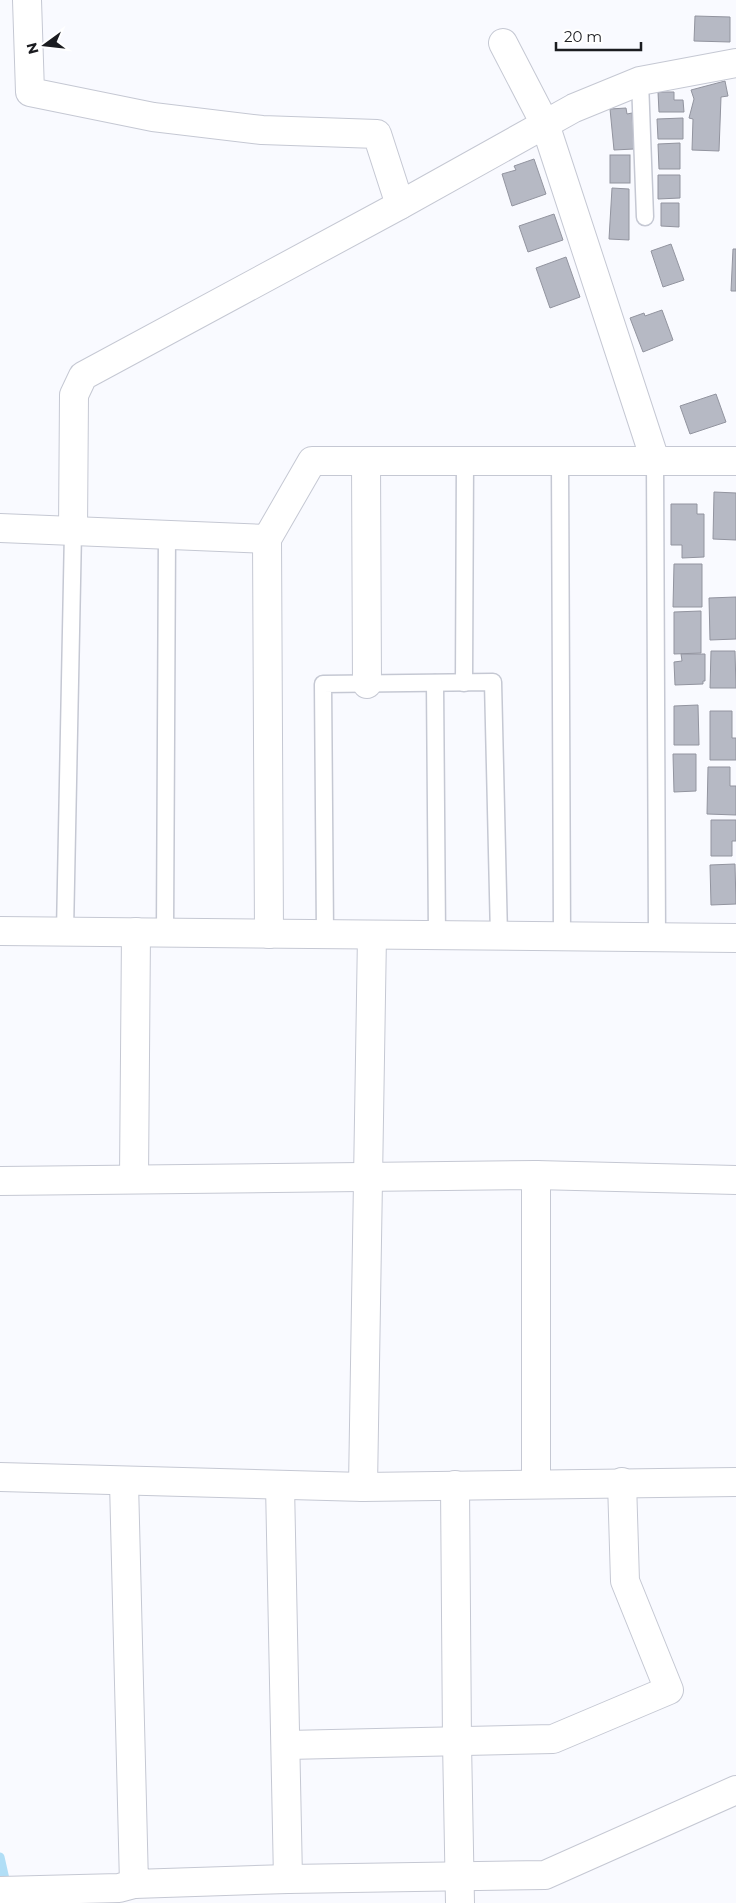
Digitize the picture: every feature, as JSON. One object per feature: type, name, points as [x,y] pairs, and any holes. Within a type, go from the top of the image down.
[{"type":"street","points":[[27,0],[30,92],[153,117],[262,130],[377,134],[400,205]]},
{"type":"street","points":[[504,44],[545,124],[655,460]]},
{"type":"street","points":[[73,531],[74,395],[83,376],[400,205],[574,108],[640,81],[736,63]]},
{"type":"street","points":[[269,934],[267,539],[312,461],[736,461]]},
{"type":"street","points":[[366,461],[367,684]]},
{"type":"street","points":[[0,528],[267,539]]},
{"type":"street","points":[[0,931],[736,938]]},
{"type":"street","points":[[134,1180],[136,932]]},
{"type":"street","points":[[363,1486],[372,935]]},
{"type":"street","points":[[0,1181],[536,1175],[736,1180]]},
{"type":"street","points":[[536,1175],[536,1484]]},
{"type":"street","points":[[0,1477],[124,1482],[363,1486],[736,1482]]},
{"type":"street","points":[[124,1482],[134,1884]]},
{"type":"street","points":[[287,1745],[553,1739],[669,1690],[625,1581],[622,1482]]},
{"type":"street","points":[[280,1485],[287,1745],[288,1878]]},
{"type":"street","points":[[455,1485],[456,1742],[460,1890]]},
{"type":"street","points":[[0,1891],[120,1888],[134,1884],[288,1878],[460,1890],[545,1875],[736,1790]]},
{"type":"lane","points":[[640,81],[645,217]]},
{"type":"lane","points":[[464,683],[465,460]]},
{"type":"lane","points":[[560,460],[562,936]]},
{"type":"lane","points":[[655,460],[657,937]]},
{"type":"lane","points":[[65,932],[73,531]]},
{"type":"lane","points":[[165,933],[167,535]]},
{"type":"lane","points":[[325,934],[323,684],[493,682],[499,936]]},
{"type":"lane","points":[[434,683],[437,935]]},
{"type":"building","points":[[695,16],[730,17],[730,42],[694,41]]},
{"type":"building","points":[[725,81],[728,96],[721,97],[719,151],[692,150],[693,119],[689,118],[694,99],[691,90]]},
{"type":"building","points":[[658,92],[674,92],[674,100],[683,100],[684,112],[659,112]]},
{"type":"building","points":[[626,108],[627,114],[632,113],[634,149],[614,150],[610,109]]},
{"type":"building","points":[[683,118],[683,139],[658,139],[657,119]]},
{"type":"building","points":[[680,143],[680,169],[659,169],[658,144]]},
{"type":"building","points":[[610,155],[630,155],[630,183],[610,183]]},
{"type":"building","points":[[534,159],[546,194],[512,206],[502,174],[516,170],[514,166]]},
{"type":"building","points":[[658,175],[680,175],[680,198],[658,199]]},
{"type":"building","points":[[612,188],[629,189],[629,240],[609,239]]},
{"type":"building","points":[[661,203],[679,203],[679,227],[661,226]]},
{"type":"building","points":[[554,214],[563,240],[528,252],[519,226]]},
{"type":"building","points":[[671,244],[684,280],[663,287],[651,251]]},
{"type":"building","points":[[733,249],[736,249],[736,291],[731,291]]},
{"type":"building","points":[[566,257],[580,297],[550,308],[536,268]]},
{"type":"building","points":[[662,310],[673,340],[643,352],[630,318],[644,313],[645,316]]},
{"type":"building","points":[[716,394],[726,422],[690,434],[680,406]]},
{"type":"building","points":[[714,492],[736,493],[736,540],[713,539]]},
{"type":"building","points":[[671,504],[697,504],[697,514],[704,514],[704,557],[682,558],[682,545],[671,545]]},
{"type":"building","points":[[674,564],[702,564],[702,607],[673,607]]},
{"type":"building","points":[[736,597],[736,639],[710,640],[709,598]]},
{"type":"building","points":[[701,611],[701,653],[674,654],[674,612]]},
{"type":"building","points":[[711,651],[735,651],[736,688],[710,688]]},
{"type":"building","points":[[681,654],[705,654],[705,681],[703,681],[703,684],[675,685],[674,662],[682,661]]},
{"type":"building","points":[[698,705],[699,745],[674,745],[674,706]]},
{"type":"building","points":[[710,711],[732,711],[732,738],[736,738],[736,760],[710,760]]},
{"type":"building","points":[[673,754],[696,754],[696,791],[674,792]]},
{"type":"building","points":[[708,767],[730,767],[730,786],[736,786],[736,815],[707,814]]},
{"type":"building","points":[[711,820],[736,820],[736,841],[732,841],[732,856],[711,856]]},
{"type":"building","points":[[735,864],[736,904],[711,905],[710,865]]},
{"type":"waterway","points":[[0,1857],[7,1888]]}]
